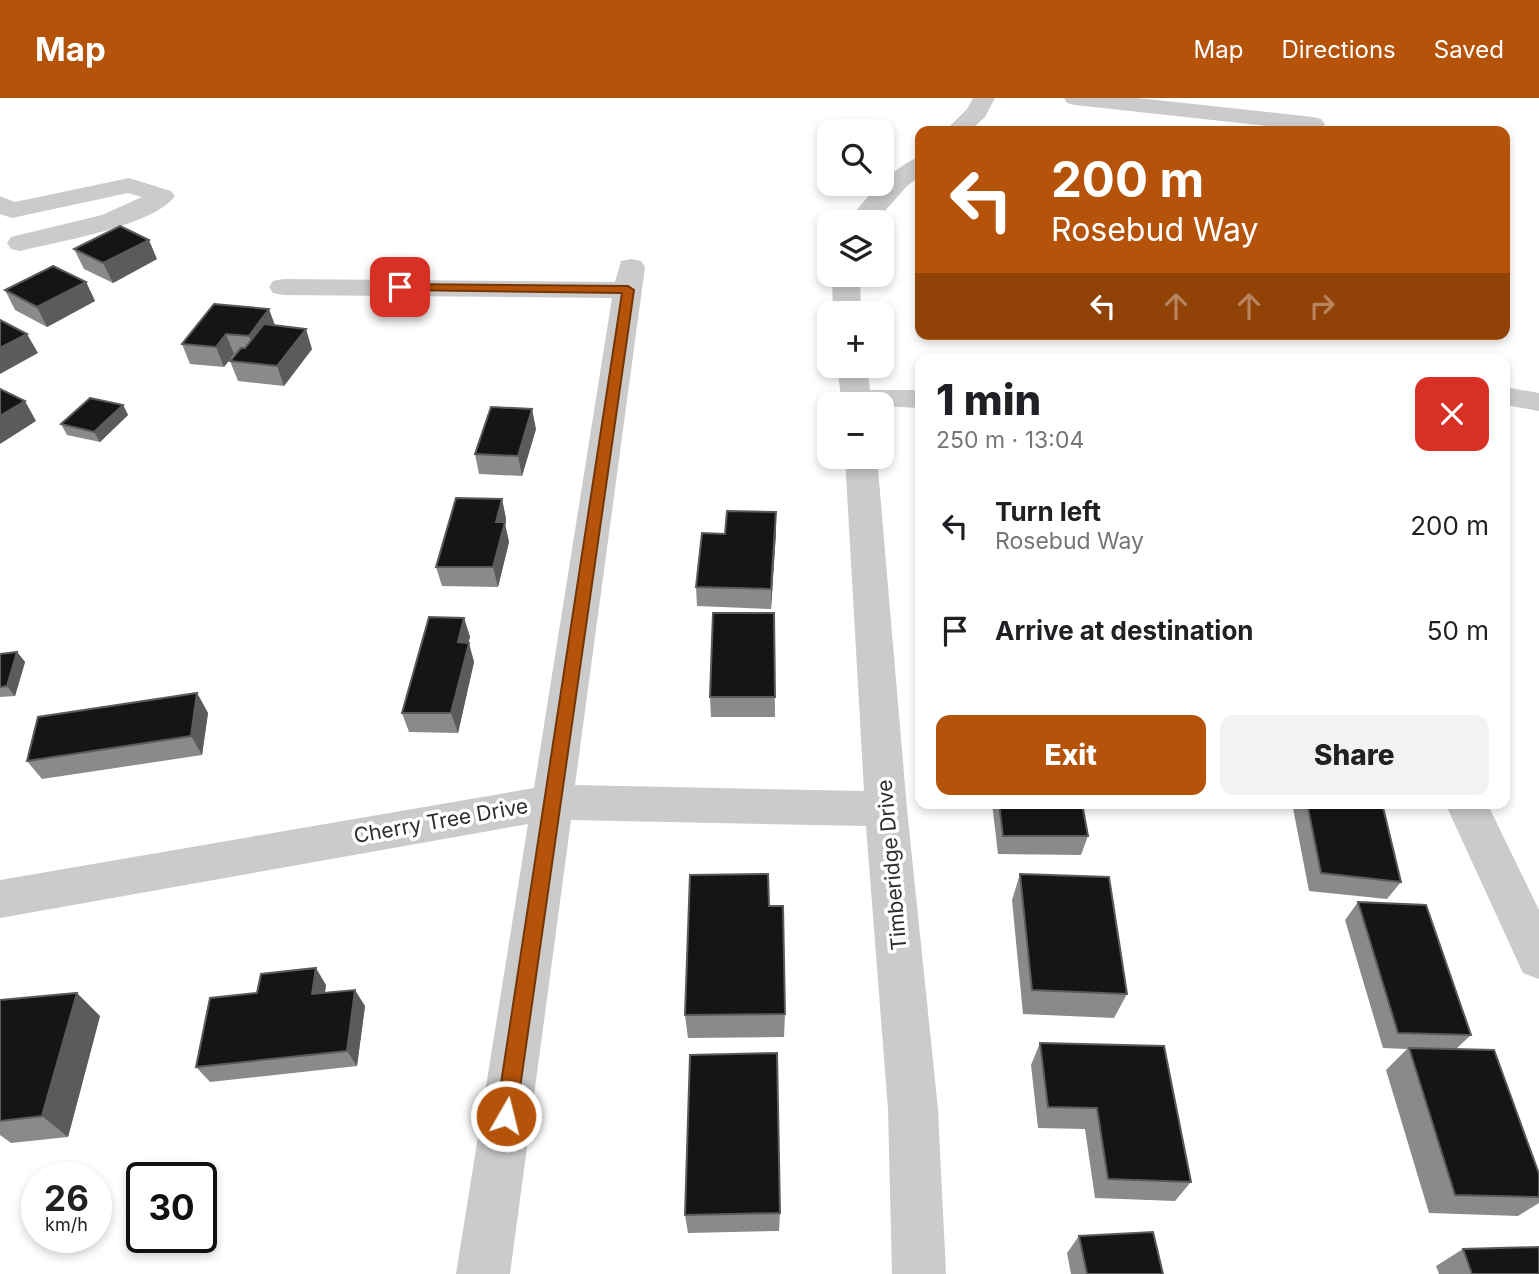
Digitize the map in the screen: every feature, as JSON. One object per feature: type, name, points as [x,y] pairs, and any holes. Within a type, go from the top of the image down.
[{"type":"street","points":[[962,126],[976,112],[984,98]]},
{"type":"street","points":[[1075,98],[1313,124]]},
{"type":"street","points":[[872,210],[898,181],[915,168]]},
{"type":"street","points":[[129,185],[162,197],[138,212],[13,251],[6,207],[129,185]]},
{"type":"street","points":[[283,287],[630,279],[483,1274]]},
{"type":"street","points":[[1510,397],[1539,402]]},
{"type":"street","points":[[894,400],[915,399]]},
{"type":"street","name":"Timberidge Drive","points":[[862,469],[887,809],[914,1110],[919,1274]]},
{"type":"street","name":"Cherry Tree Drive","points":[[0,899],[553,802],[887,809]]},
{"type":"street","points":[[1469,809],[1536,946]]},
{"type":"building","points":[[120,226],[149,240],[103,263],[74,249]]},
{"type":"building","points":[[53,266],[86,282],[37,307],[5,290]]},
{"type":"building","points":[[214,304],[269,309],[249,336],[226,334],[216,347],[182,344]]},
{"type":"building","points":[[0,320],[27,334],[0,348]]},
{"type":"building","points":[[264,324],[306,329],[277,366],[230,361],[241,348],[245,348]]},
{"type":"building","points":[[0,389],[25,401],[0,416]]},
{"type":"building","points":[[90,398],[123,405],[94,432],[61,424]]},
{"type":"building","points":[[491,407],[532,409],[518,456],[475,454]]},
{"type":"building","points":[[456,498],[502,499],[496,522],[505,522],[493,567],[436,567]]},
{"type":"building","points":[[727,511],[776,512],[771,589],[696,587],[702,533],[725,534]]},
{"type":"building","points":[[713,613],[774,613],[775,697],[710,697]]},
{"type":"building","points":[[429,617],[464,618],[458,642],[469,643],[451,713],[402,713]]},
{"type":"building","points":[[17,652],[7,686],[0,687],[0,654]]},
{"type":"building","points":[[197,693],[191,736],[27,761],[38,717]]},
{"type":"building","points":[[1000,809],[1083,809],[1088,836],[1003,836]]},
{"type":"building","points":[[1308,809],[1383,809],[1401,882],[1321,873]]},
{"type":"building","points":[[768,874],[769,906],[783,906],[785,1014],[685,1015],[690,875]]},
{"type":"building","points":[[1020,874],[1109,877],[1127,994],[1032,990]]},
{"type":"building","points":[[1358,902],[1426,905],[1471,1035],[1398,1033]]},
{"type":"building","points":[[316,968],[312,994],[355,990],[347,1051],[196,1067],[210,998],[257,993],[261,974]]},
{"type":"building","points":[[77,993],[42,1116],[0,1121],[0,1000]]},
{"type":"building","points":[[1040,1043],[1164,1046],[1191,1182],[1108,1179],[1097,1108],[1048,1107]]},
{"type":"building","points":[[1409,1048],[1494,1050],[1539,1174],[1539,1197],[1455,1195]]},
{"type":"building","points":[[777,1053],[780,1213],[685,1215],[690,1055]]},
{"type":"building","points":[[1153,1232],[1163,1274],[1087,1274],[1079,1236]]},
{"type":"building","points":[[1539,1247],[1539,1274],[1472,1274],[1463,1249]]},
{"type":"route","points":[[400,287],[628,290],[506,1116]]}]
